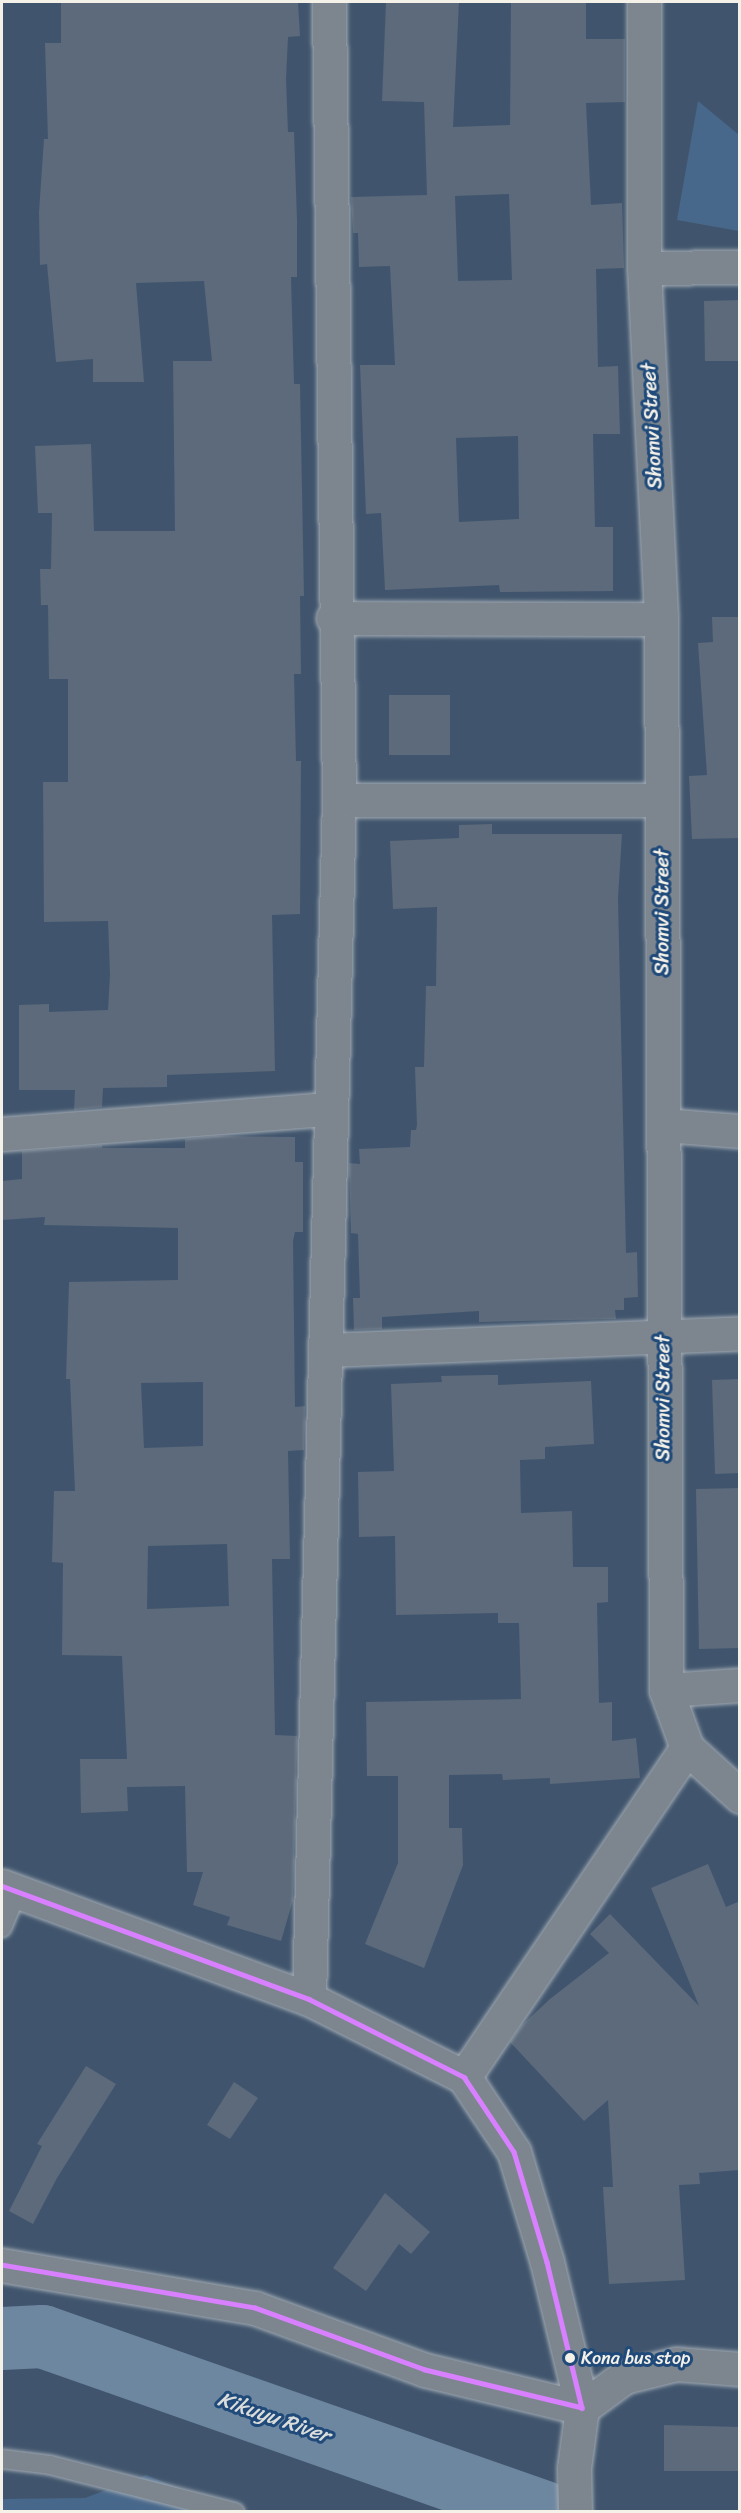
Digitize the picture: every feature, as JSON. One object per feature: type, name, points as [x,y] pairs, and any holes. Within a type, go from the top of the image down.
[{"type":"street","points":[[309,1999],[325,1350],[328,1109],[339,800],[333,618],[329,2]]},
{"type":"street","name":"Shomvi Street","points":[[644,2],[644,268],[661,619],[666,1690],[687,1748],[740,1796]]},
{"type":"street","points":[[644,268],[740,267]]},
{"type":"street","points":[[333,618],[661,619]]},
{"type":"street","points":[[339,800],[662,800]]},
{"type":"street","points":[[2,1134],[328,1109]]},
{"type":"street","points":[[664,1125],[740,1131]]},
{"type":"street","points":[[325,1350],[663,1334],[740,1333]]},
{"type":"street","points":[[666,1690],[740,1685]]},
{"type":"street","points":[[464,2078],[687,1748]]},
{"type":"street","points":[[9,1889],[309,1999],[464,2078],[514,2152],[547,2262],[582,2408],[574,2468],[575,2511]]},
{"type":"street","points":[[2,2265],[255,2308],[425,2370],[582,2408]]},
{"type":"street","points":[[582,2408],[624,2377],[676,2364],[740,2368]]},
{"type":"lane","points":[[2,1928],[9,1889]]},
{"type":"lane","points":[[2,2459],[50,2465],[235,2511]]},
{"type":"shaded area","points":[[698,101],[739,135],[739,231],[677,220]]},
{"type":"shaded area","points":[[146,2475],[235,2511],[2,2511],[2,2499],[85,2498]]},
{"type":"building","points":[[61,2],[298,2],[300,36],[288,37],[286,79],[288,132],[294,132],[297,277],[291,277],[294,384],[300,384],[304,596],[300,596],[301,674],[294,674],[296,761],[301,761],[300,914],[272,915],[275,1071],[167,1075],[167,1087],[103,1088],[102,1107],[74,1110],[75,1090],[19,1090],[19,1005],[49,1004],[49,1012],[108,1010],[110,974],[108,921],[44,922],[43,782],[68,782],[68,679],[49,679],[48,605],[41,605],[40,569],[51,569],[52,513],[38,513],[35,446],[91,444],[94,531],[175,531],[173,361],[212,361],[204,281],[136,283],[144,382],[93,382],[93,359],[56,362],[47,264],[40,265],[39,212],[44,139],[48,139],[45,43],[61,43]]},
{"type":"building","points":[[386,2],[459,2],[453,127],[510,125],[511,2],[586,2],[586,39],[625,39],[625,102],[586,103],[591,205],[622,203],[624,268],[596,269],[598,367],[618,366],[620,434],[593,434],[595,527],[613,527],[613,591],[500,592],[499,585],[385,590],[381,513],[366,514],[360,365],[395,365],[390,266],[359,267],[358,233],[353,233],[351,197],[427,195],[424,102],[382,101]],"holes":[[[509,194],[512,280],[458,281],[455,196]],[[518,436],[519,519],[459,522],[456,438]]]},
{"type":"building","points":[[740,300],[740,361],[705,361],[704,301]]},
{"type":"building","points":[[712,617],[740,617],[740,838],[692,839],[689,776],[707,775],[698,643],[713,642]]},
{"type":"building","points":[[389,695],[450,695],[450,755],[389,755]]},
{"type":"building","points":[[492,824],[492,834],[622,834],[618,898],[626,1253],[637,1252],[638,1297],[624,1298],[624,1310],[615,1310],[616,1319],[479,1322],[479,1311],[382,1317],[382,1329],[354,1330],[353,1298],[360,1298],[358,1234],[351,1233],[349,1163],[360,1164],[359,1149],[410,1147],[411,1130],[416,1130],[417,1125],[415,1067],[424,1067],[426,986],[436,986],[437,907],[393,909],[390,841],[459,838],[459,825]]},
{"type":"building","points":[[216,1136],[295,1137],[295,1162],[303,1162],[303,1232],[295,1232],[293,1241],[295,1407],[305,1406],[304,1450],[288,1451],[290,1559],[272,1559],[275,1735],[297,1736],[293,1900],[281,1941],[227,1925],[230,1917],[193,1905],[203,1872],[187,1872],[185,1786],[127,1787],[128,1811],[81,1813],[80,1759],[127,1759],[122,1656],[62,1655],[63,1563],[52,1562],[54,1491],[75,1491],[70,1379],[66,1379],[69,1282],[178,1280],[178,1228],[44,1225],[45,1217],[2,1220],[2,1181],[22,1179],[22,1151],[102,1145],[102,1148],[185,1148],[185,1139]],"holes":[[[203,1382],[203,1446],[144,1448],[141,1383]],[[227,1544],[229,1606],[147,1609],[148,1546]]]},
{"type":"building","points":[[498,1375],[498,1385],[591,1381],[594,1444],[545,1447],[545,1459],[520,1460],[521,1513],[572,1511],[573,1567],[608,1567],[608,1602],[597,1603],[599,1703],[612,1702],[612,1741],[636,1738],[640,1778],[550,1784],[550,1778],[503,1780],[502,1774],[449,1775],[449,1828],[462,1828],[463,1865],[424,1968],[365,1944],[398,1863],[398,1776],[367,1776],[366,1702],[521,1699],[519,1623],[498,1623],[498,1613],[396,1615],[395,1536],[359,1537],[358,1472],[394,1471],[391,1384],[442,1382],[441,1376]]},
{"type":"building","points":[[740,1379],[740,1473],[715,1474],[712,1380]]},
{"type":"building","points":[[740,1488],[740,1648],[699,1649],[696,1489]]},
{"type":"building","points":[[708,1864],[726,1907],[740,1901],[740,2170],[699,2173],[700,2184],[679,2185],[685,2280],[609,2284],[603,2187],[613,2187],[608,2100],[584,2121],[510,2042],[522,2025],[550,1999],[609,1953],[590,1934],[610,1914],[699,2006],[651,1888]]},
{"type":"building","points":[[86,2066],[116,2084],[57,2178],[33,2224],[9,2211],[42,2146],[37,2144]]},
{"type":"building","points":[[234,2082],[258,2098],[230,2139],[207,2125]]},
{"type":"building","points":[[385,2193],[430,2232],[411,2254],[399,2244],[366,2291],[333,2268]]},
{"type":"building","points":[[664,2425],[740,2427],[740,2471],[664,2471]]},
{"type":"waterway","name":"Kikuyu River","points":[[2,2338],[42,2336],[544,2512]]},
{"type":"transit line","points":[[2,1886],[309,1999],[464,2077],[514,2152],[547,2262],[582,2408],[425,2370],[255,2308],[2,2265]]},
{"type":"place","name":"Kona bus stop","points":[[570,2358]]}]
